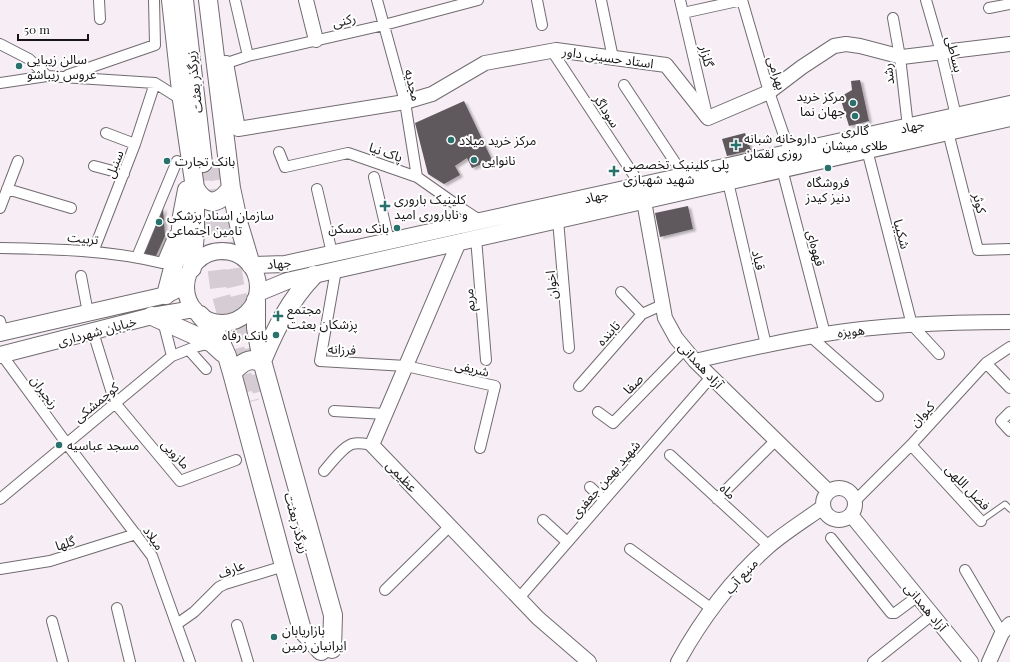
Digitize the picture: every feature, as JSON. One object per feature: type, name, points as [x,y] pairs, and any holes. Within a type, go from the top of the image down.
[{"type":"highway","points":[[171,0],[182,100],[201,171],[201,198],[211,202],[219,200],[231,188]]},
{"type":"highway","name":"زیرگذر بعثت","points":[[184,0],[201,171]]},
{"type":"highway","name":"زیرگذر بعثت","points":[[198,0],[201,171]]},
{"type":"highway","points":[[208,0],[221,65],[231,188],[239,225],[251,265]]},
{"type":"highway","points":[[166,295],[180,241],[182,216],[201,171]]},
{"type":"highway","points":[[192,268],[201,171]]},
{"type":"highway","points":[[263,363],[275,330],[285,312],[301,289],[314,275]]},
{"type":"highway","points":[[257,296],[256,328],[263,363],[333,615],[328,656]]},
{"type":"highway","points":[[197,312],[218,336],[227,356],[302,630],[328,656]]},
{"type":"highway","points":[[157,318],[212,343],[227,356]]},
{"type":"highway","points":[[232,373],[238,366],[246,361],[257,361],[263,363]]},
{"type":"highway","name":"زیرگذر بعثت","points":[[256,400],[328,656]]},
{"type":"main road","name":"جهاد","points":[[257,296],[287,281],[558,220],[642,193],[684,176],[956,116],[1010,115]]},
{"type":"main road","name":"جهاد","points":[[251,265],[285,264],[481,221],[642,193],[728,182],[948,132],[1010,115]]},
{"type":"main road","points":[[219,251],[235,253],[244,258],[251,265],[256,273],[258,283],[257,296],[247,313],[242,317],[229,322],[216,322],[208,320],[197,312],[190,302],[186,286],[188,276],[197,261],[204,255],[219,251]]},
{"type":"main road","name":"خیابان شهرداری","points":[[1,329],[88,313],[166,295],[186,286]]},
{"type":"main road","name":"خیابان شهرداری","points":[[1,355],[93,332],[157,318],[197,312]]},
{"type":"street","points":[[99,0],[100,20]]},
{"type":"street","points":[[64,76],[155,45],[154,0]]},
{"type":"street","points":[[235,0],[248,56]]},
{"type":"street","points":[[306,0],[316,40]]},
{"type":"street","name":"مجدیه","points":[[377,0],[405,102],[417,177]]},
{"type":"street","name":"رکنی","points":[[221,65],[248,56],[478,0]]},
{"type":"street","points":[[537,0],[542,25]]},
{"type":"street","points":[[600,0],[614,58]]},
{"type":"street","name":"گلزار","points":[[680,0],[708,118]]},
{"type":"street","points":[[683,13],[742,0]]},
{"type":"street","name":"بهرامی","points":[[742,0],[769,92],[790,153]]},
{"type":"street","name":"بساطی","points":[[926,0],[941,52],[956,116]]},
{"type":"street","points":[[989,8],[1010,4]]},
{"type":"street","name":"رشد","points":[[892,18],[900,56],[908,127]]},
{"type":"street","points":[[0,44],[29,59],[47,76]]},
{"type":"street","points":[[708,118],[769,92],[802,67],[834,46],[846,44],[860,46],[902,57],[1010,44]]},
{"type":"street","name":"استاد حسینی داور","points":[[221,65],[238,129],[405,102],[432,94],[485,62],[556,50],[666,65],[708,118]]},
{"type":"street","name":"سوداگر","points":[[552,51],[642,193]]},
{"type":"street","points":[[0,83],[47,76],[64,76],[155,83],[182,100]]},
{"type":"street","name":"سنبل","points":[[93,252],[124,174],[155,83]]},
{"type":"street","points":[[624,85],[684,176]]},
{"type":"street","name":"کوثر","points":[[948,132],[978,250],[1010,249]]},
{"type":"street","points":[[106,133],[135,144]]},
{"type":"street","name":"شکیبا","points":[[867,150],[912,325]]},
{"type":"street","name":"پاک نیا","points":[[279,152],[286,167],[348,153],[417,177],[481,221]]},
{"type":"street","points":[[136,257],[177,160]]},
{"type":"street","points":[[0,208],[18,161]]},
{"type":"street","points":[[94,166],[124,174]]},
{"type":"street","name":"قهوه‌ای","points":[[782,169],[818,335]]},
{"type":"street","points":[[374,177],[389,241]]},
{"type":"street","name":"قباد","points":[[728,182],[766,345]]},
{"type":"street","points":[[7,189],[71,208]]},
{"type":"street","points":[[317,190],[332,254]]},
{"type":"street","name":"آزاد همدانی","points":[[642,193],[662,305],[669,327],[695,361],[828,491]]},
{"type":"street","name":"تربیت","points":[[0,248],[93,252],[136,257],[162,264],[182,216]]},
{"type":"street","name":"اخوان","points":[[558,220],[569,348]]},
{"type":"street","name":"مریم","points":[[476,238],[486,360]]},
{"type":"street","points":[[324,471],[341,452],[352,444],[363,443],[372,445],[459,242]]},
{"type":"street","name":"فرزانه","points":[[336,270],[320,361],[406,366]]},
{"type":"street","points":[[81,276],[88,313]]},
{"type":"street","points":[[621,292],[642,314]]},
{"type":"street","name":"تابنده","points":[[579,386],[642,314],[662,305]]},
{"type":"street","points":[[157,318],[172,356],[212,343]]},
{"type":"street","name":"هویزه","points":[[695,361],[818,335],[912,325],[960,322],[1010,322]]},
{"type":"street","points":[[912,325],[939,354]]},
{"type":"street","points":[[93,332],[115,403]]},
{"type":"street","points":[[818,335],[878,396]]},
{"type":"street","name":"کیوان","points":[[855,501],[911,445],[986,363],[1010,347]]},
{"type":"street","name":"صفا","points":[[598,412],[613,423],[685,349]]},
{"type":"street","points":[[189,350],[206,369]]},
{"type":"street","name":"رنجبران","points":[[1,355],[67,444]]},
{"type":"street","name":"کوچمشکی","points":[[0,498],[172,356]]},
{"type":"street","points":[[986,363],[1010,388]]},
{"type":"street","name":"شریفی","points":[[406,366],[495,386],[480,448]]},
{"type":"street","name":"شهید بهمن جعفری","points":[[519,598],[711,377]]},
{"type":"street","name":"مازویی","points":[[115,403],[180,481],[236,460]]},
{"type":"street","points":[[334,411],[385,414]]},
{"type":"street","points":[[1010,412],[1001,421],[1010,431]]},
{"type":"street","points":[[717,499],[776,440]]},
{"type":"street","name":"میلاد","points":[[67,444],[152,556],[190,662]]},
{"type":"street","name":"عظیمی","points":[[372,445],[538,618],[589,662]]},
{"type":"street","name":"فضل اللهی","points":[[911,445],[981,521]]},
{"type":"street","name":"ماه","points":[[670,455],[769,546]]},
{"type":"street","points":[[590,487],[604,500]]},
{"type":"street","points":[[844,488],[849,491],[855,501],[854,511],[851,515],[842,520],[832,519],[824,512],[823,498],[828,491],[844,488]]},
{"type":"street","name":"منبع آب","points":[[678,662],[712,609],[742,572],[769,546],[823,507]]},
{"type":"street","name":"آزاد همدانی","points":[[851,515],[933,614],[967,660]]},
{"type":"street","points":[[543,520],[567,542]]},
{"type":"street","points":[[385,590],[450,526]]},
{"type":"street","name":"گلها","points":[[0,569],[50,561],[136,534]]},
{"type":"street","points":[[832,538],[891,614],[895,613],[918,596]]},
{"type":"street","points":[[630,549],[712,609]]},
{"type":"street","name":"عارف","points":[[177,624],[194,612],[219,587],[284,566]]},
{"type":"street","points":[[965,570],[1006,628],[988,662]]},
{"type":"street","points":[[117,608],[130,662]]},
{"type":"street","points":[[873,662],[933,614]]},
{"type":"street","points":[[52,621],[63,662]]},
{"type":"street","points":[[237,625],[248,662]]},
{"type":"lane","name":"فضل اللهی","points":[[981,521],[1005,504],[1010,509]]},
{"type":"building","name":"مرکز خرید جهان نما","points":[[860,80],[869,121],[849,126],[840,97],[852,90],[851,81]]},
{"type":"building","name":"مرکز خرید میلاد","points":[[464,101],[492,160],[472,168],[467,158],[455,166],[460,175],[444,184],[428,174],[415,123]]},
{"type":"building","name":"داروخانه شبانه روزی لقمان","points":[[745,133],[751,150],[727,156],[722,139]]},
{"type":"building","points":[[688,206],[693,229],[660,237],[655,213]]},
{"type":"building","name":"سازمان اسناد پزشکی تامین اجتماعی","points":[[163,207],[165,236],[156,256],[146,255],[143,249]]},
{"type":"tunnel","points":[[216,162],[235,284],[263,398]]},
{"type":"tunnel","points":[[203,163],[219,288],[250,402]]},
{"type":"place","name":"سالن زیبایی عروس زیباشو","points":[[19,66]]},
{"type":"place","name":"مرکز خرید جهان نما","points":[[853,103]]},
{"type":"place","name":"گالری طلای میشان","points":[[855,116]]},
{"type":"place","name":"مرکز خرید میلاد","points":[[451,140]]},
{"type":"place","name":"داروخانه شبانه روزی لقمان","points":[[736,145]]},
{"type":"place","name":"نانوایی","points":[[474,160]]},
{"type":"place","name":"بانک تجارت","points":[[167,161]]},
{"type":"place","name":"فروشگاه دنیز کیدز","points":[[828,168]]},
{"type":"place","name":"پلی کلینیک تخصصی شهید شهبازی","points":[[614,171]]},
{"type":"place","name":"کلینیک باروری و ناباروری امید","points":[[385,206]]},
{"type":"place","name":"سازمان اسناد پزشکی تامین اجتماعی","points":[[159,222]]},
{"type":"place","name":"بانک مسکن","points":[[397,228]]},
{"type":"place","name":"مجتمع پزشکان بعثت","points":[[278,316]]},
{"type":"place","name":"بانک رفاه","points":[[276,335]]},
{"type":"place","name":"مسجد عباسیه","points":[[59,445]]},
{"type":"place","name":"بازاریابان ایرانیان زمین","points":[[274,637]]}]
